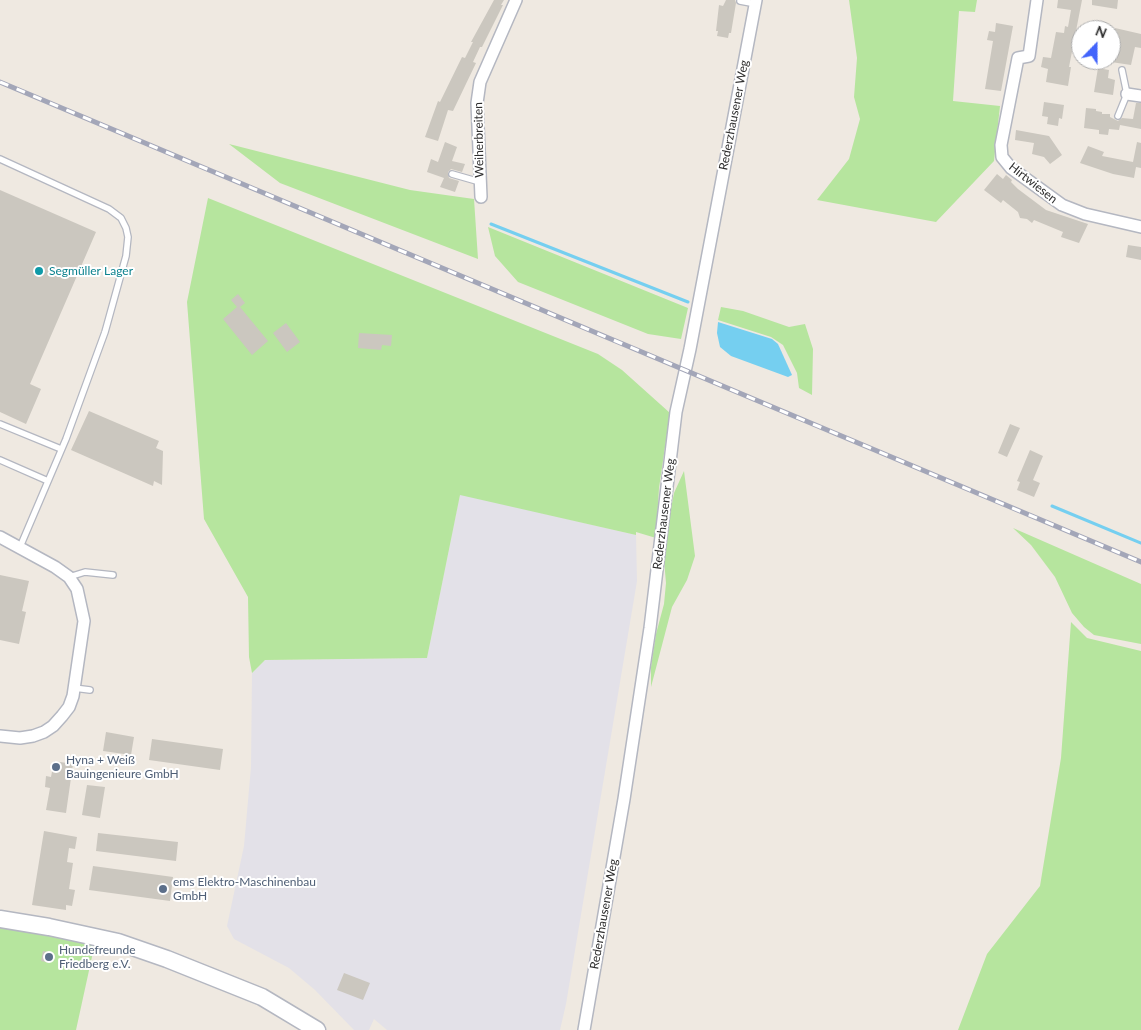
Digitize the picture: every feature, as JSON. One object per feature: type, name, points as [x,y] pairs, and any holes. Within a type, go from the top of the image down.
[{"type":"main road","points":[[0,919],[49,927],[118,942],[210,975],[262,997],[317,1030]]},
{"type":"street","name":"Weiherbreiten","points":[[481,197],[477,103],[480,82],[516,0]]},
{"type":"street","name":"Hirtwiesen","points":[[1036,0],[1028,56],[1018,58],[1002,144],[1002,157],[1011,168],[1062,204],[1085,214],[1141,226]]},
{"type":"street","name":"Rederzhausener Weg","points":[[584,1030],[621,818],[648,638],[676,412],[690,349],[756,2]]},
{"type":"street","points":[[1127,94],[1141,96]]},
{"type":"street","points":[[0,537],[56,567],[69,577],[77,589],[84,621],[74,692],[69,707],[53,726],[44,732],[20,738],[0,736]]},
{"type":"lane","points":[[740,1],[756,2]]},
{"type":"lane","points":[[1118,116],[1127,94],[1122,70]]},
{"type":"lane","points":[[0,159],[109,209],[121,218],[128,238],[126,256],[105,332],[61,449],[20,547]]},
{"type":"lane","points":[[452,174],[480,182]]},
{"type":"lane","points":[[0,424],[61,449]]},
{"type":"lane","points":[[0,460],[48,481]]},
{"type":"lane","points":[[69,577],[85,572],[113,575]]},
{"type":"lane","points":[[74,692],[90,690]]},
{"type":"shaded area","points":[[460,494],[636,535],[637,581],[566,1004],[560,1030],[387,1030],[374,1019],[369,1030],[354,1030],[315,990],[289,968],[234,939],[227,926],[244,846],[251,767],[252,673],[265,660],[427,658]]},
{"type":"green space","points":[[849,0],[977,0],[975,12],[959,11],[953,101],[1000,106],[994,161],[936,222],[817,200],[849,159],[860,119],[854,97],[857,58]]},
{"type":"green space","points":[[229,144],[410,190],[474,199],[478,259],[280,183]]},
{"type":"green space","points":[[208,198],[598,354],[622,370],[670,413],[659,488],[656,538],[636,532],[636,535],[460,495],[427,658],[265,660],[252,673],[249,657],[248,597],[204,519],[187,302]]},
{"type":"green space","points":[[488,227],[688,308],[681,339],[648,334],[518,282],[495,256]]},
{"type":"green space","points":[[721,307],[743,311],[789,327],[805,324],[813,349],[812,395],[799,388],[797,373],[783,345],[771,337],[718,320]]},
{"type":"green space","points":[[684,471],[695,556],[687,580],[672,607],[651,687],[651,667],[656,634],[664,604],[666,583],[664,560],[668,524],[674,493]]},
{"type":"green space","points":[[1013,528],[1141,584],[1141,644],[1094,635],[1084,627],[1072,613],[1055,577],[1031,545]]},
{"type":"green space","points":[[1071,622],[1087,638],[1141,651],[1141,1030],[958,1030],[987,954],[1040,886],[1061,758]]},
{"type":"green space","points":[[0,924],[95,943],[76,1030],[0,1030]]},
{"type":"water","points":[[718,322],[772,339],[778,344],[792,375],[788,377],[731,356],[720,347],[717,333]]},
{"type":"building","points":[[494,0],[504,0],[501,5],[503,5],[482,47],[480,47],[473,62],[476,63],[453,111],[448,110],[438,141],[425,137],[438,101],[440,102],[462,57],[465,58],[473,42],[471,42]]},
{"type":"building","points":[[726,0],[735,0],[736,3],[731,33],[729,33],[728,38],[717,36],[718,31],[716,31],[719,5],[723,6]]},
{"type":"building","points":[[1058,0],[1082,0],[1078,20],[1071,20],[1071,57],[1069,67],[1071,67],[1068,86],[1046,82],[1048,69],[1041,67],[1043,57],[1051,58],[1056,32],[1064,33],[1065,26],[1068,27],[1071,10],[1057,8]]},
{"type":"building","points":[[1092,0],[1118,0],[1117,9],[1092,5]]},
{"type":"building","points":[[996,23],[1013,26],[1001,91],[985,89],[993,41],[987,40],[989,31],[995,32]]},
{"type":"building","points":[[1121,29],[1141,34],[1141,48],[1135,47],[1131,65],[1121,64]]},
{"type":"building","points":[[1098,70],[1109,70],[1108,78],[1115,80],[1113,95],[1094,92]]},
{"type":"building","points":[[1044,102],[1064,105],[1062,119],[1059,118],[1058,126],[1047,124],[1048,117],[1042,116]]},
{"type":"building","points":[[1136,103],[1141,103],[1141,129],[1120,125],[1119,130],[1109,129],[1108,135],[1099,134],[1099,130],[1084,128],[1086,108],[1096,109],[1096,111],[1102,112],[1102,114],[1110,114],[1110,117],[1118,121],[1122,118],[1133,119]]},
{"type":"building","points":[[1016,130],[1049,136],[1062,155],[1050,164],[1044,157],[1032,154],[1034,143],[1015,140]]},
{"type":"building","points":[[445,142],[457,147],[452,161],[465,164],[462,172],[451,169],[448,172],[449,178],[459,181],[455,192],[440,187],[444,178],[427,172],[431,159],[438,162]]},
{"type":"building","points":[[1137,142],[1141,143],[1141,168],[1136,167],[1134,178],[1113,174],[1080,163],[1088,146],[1104,152],[1102,156],[1133,162]]},
{"type":"building","points":[[997,174],[1003,179],[1006,175],[1018,189],[1046,210],[1088,224],[1079,243],[1061,237],[1063,232],[1034,220],[1032,223],[1027,219],[1020,218],[1018,212],[1003,200],[1001,203],[984,190]]},
{"type":"building","name":"Segmüller Lager","points":[[0,190],[96,232],[30,384],[41,389],[26,424],[0,412]]},
{"type":"building","points":[[1128,245],[1141,247],[1141,260],[1126,257]]},
{"type":"building","points":[[238,294],[245,303],[240,307],[268,341],[252,355],[223,319],[237,307],[231,300]]},
{"type":"building","points":[[286,323],[300,342],[287,352],[273,333]]},
{"type":"building","points":[[359,333],[392,335],[391,346],[382,345],[381,350],[358,348]]},
{"type":"building","points":[[89,411],[159,441],[156,448],[163,451],[162,485],[154,481],[153,486],[71,450]]},
{"type":"building","points":[[1010,424],[1020,428],[1007,457],[998,453]]},
{"type":"building","points":[[1030,450],[1043,456],[1033,480],[1040,483],[1034,497],[1017,490],[1020,482],[1017,481]]},
{"type":"building","points":[[0,575],[29,581],[22,611],[26,612],[19,644],[0,640]]},
{"type":"building","points":[[106,732],[134,737],[131,755],[103,751]]},
{"type":"building","points":[[152,739],[223,749],[220,770],[149,760]]},
{"type":"building","points":[[54,761],[73,764],[66,813],[46,810],[50,788],[45,787],[46,776],[51,777]]},
{"type":"building","points":[[87,785],[105,787],[100,818],[82,815]]},
{"type":"building","points":[[44,831],[77,837],[75,849],[69,848],[67,862],[73,863],[69,889],[75,890],[72,906],[66,905],[66,910],[32,905]]},
{"type":"building","points":[[98,833],[178,842],[176,861],[96,851]]},
{"type":"building","points":[[93,866],[173,877],[170,901],[89,890]]},
{"type":"building","points":[[43,951],[53,953],[50,963],[41,961]]},
{"type":"building","points":[[344,973],[370,983],[363,1000],[337,990]]},
{"type":"waterway","points":[[491,224],[688,302]]},
{"type":"waterway","points":[[1052,506],[1141,543]]},
{"type":"railway","points":[[0,82],[1141,562]]},
{"type":"place","name":"Segmüller Lager","points":[[39,271]]},
{"type":"place","name":"Hyna + Weiß Bauingenieure GmbH","points":[[56,767]]},
{"type":"place","name":"ems Elektro-Maschinenbau GmbH","points":[[163,889]]},
{"type":"place","name":"Hundefreunde Friedberg e.V.","points":[[49,957]]}]
